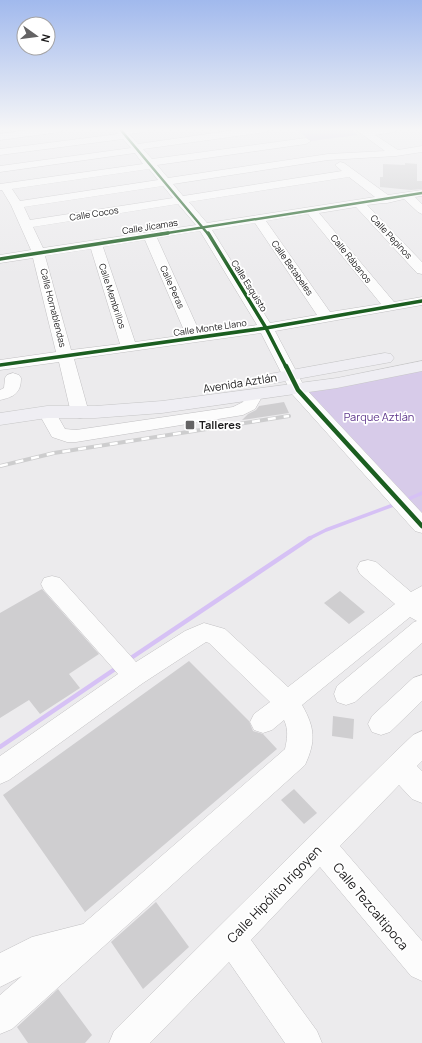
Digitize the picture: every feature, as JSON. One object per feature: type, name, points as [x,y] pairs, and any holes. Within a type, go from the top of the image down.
[{"type":"main road","name":"Avenida Aztlán","points":[[0,419],[79,410],[162,407],[256,395],[294,382],[422,351]]},
{"type":"main road","name":"Avenida Aztlán","points":[[79,410],[422,366]]},
{"type":"main road","points":[[162,407],[183,399],[206,394],[294,382]]},
{"type":"street","points":[[3,187],[62,178]]},
{"type":"street","name":"Calle Esquisto","points":[[161,178],[204,226],[266,328],[294,382],[422,526]]},
{"type":"street","points":[[17,205],[187,178]]},
{"type":"street","name":"Calle Cocos","points":[[26,224],[322,178]]},
{"type":"street","points":[[357,178],[387,200]]},
{"type":"street","name":"Calle Hornablendas","points":[[3,187],[17,205],[38,252],[79,410]]},
{"type":"street","name":"Calle Jícamas","points":[[0,258],[204,226],[387,200],[422,193]]},
{"type":"street","points":[[407,196],[422,210]]},
{"type":"street","name":"Calle Pepinos","points":[[360,204],[422,270]]},
{"type":"street","name":"Calle Rábanos","points":[[311,211],[390,306]]},
{"type":"street","name":"Calle Betabeles","points":[[258,218],[327,318]]},
{"type":"street","name":"Calle Peras","points":[[149,235],[195,339]]},
{"type":"street","name":"Calle Membrillos","points":[[96,243],[129,348]]},
{"type":"street","name":"Calle Monte Llano","points":[[0,365],[195,339],[422,301]]},
{"type":"street","points":[[0,395],[11,392],[13,388],[13,378]]},
{"type":"street","points":[[53,412],[58,433],[67,436],[76,436],[237,411],[249,405],[256,395]]},
{"type":"street","points":[[263,722],[287,702],[418,604],[368,568]]},
{"type":"street","points":[[52,584],[126,668]]},
{"type":"street","points":[[346,694],[422,629]]},
{"type":"street","points":[[0,771],[126,668],[204,632],[209,632],[217,636],[287,702],[299,724],[300,739],[296,756],[0,1017]]},
{"type":"street","points":[[381,724],[422,685]]},
{"type":"street","name":"Calle Hipólito Irigoyen","points":[[126,1043],[232,938],[422,743]]},
{"type":"street","points":[[398,766],[422,790]]},
{"type":"street","name":"Calle Tezcaltipoca","points":[[321,846],[422,965]]},
{"type":"street","points":[[0,971],[32,953],[88,938]]},
{"type":"street","points":[[232,938],[305,1043]]},
{"type":"green space","name":"Parque Aztlán","points":[[422,365],[422,525],[298,390]]},
{"type":"building","points":[[380,178],[417,178],[417,181],[422,181],[422,189],[411,190],[380,187]]},
{"type":"building","points":[[284,402],[289,413],[242,420],[259,406]]},
{"type":"building","points":[[42,589],[99,654],[69,674],[80,688],[40,714],[29,700],[0,718],[0,613]]},
{"type":"building","points":[[340,591],[365,612],[349,624],[324,603]]},
{"type":"building","points":[[189,661],[249,721],[253,731],[263,734],[277,749],[85,912],[3,795]]},
{"type":"building","points":[[333,716],[354,719],[353,739],[332,736]]},
{"type":"building","points":[[294,789],[317,813],[304,824],[281,800]]},
{"type":"building","points":[[156,902],[189,947],[143,989],[111,942]]},
{"type":"building","points":[[58,989],[92,1035],[85,1043],[28,1043],[17,1027]]},
{"type":"waterway","points":[[404,501],[422,493]]},
{"type":"waterway","points":[[310,538],[326,530],[396,504]]},
{"type":"waterway","points":[[128,660],[310,538]]},
{"type":"waterway","points":[[0,747],[118,667]]},
{"type":"railway","points":[[0,466],[54,453],[289,416]]},
{"type":"cycle path","points":[[162,178],[204,227],[266,328],[298,390],[422,526]]},
{"type":"cycle path","points":[[0,259],[422,193]]},
{"type":"cycle path","points":[[0,365],[266,328],[422,301]]},
{"type":"place","name":"Talleres","points":[[190,425]]}]
